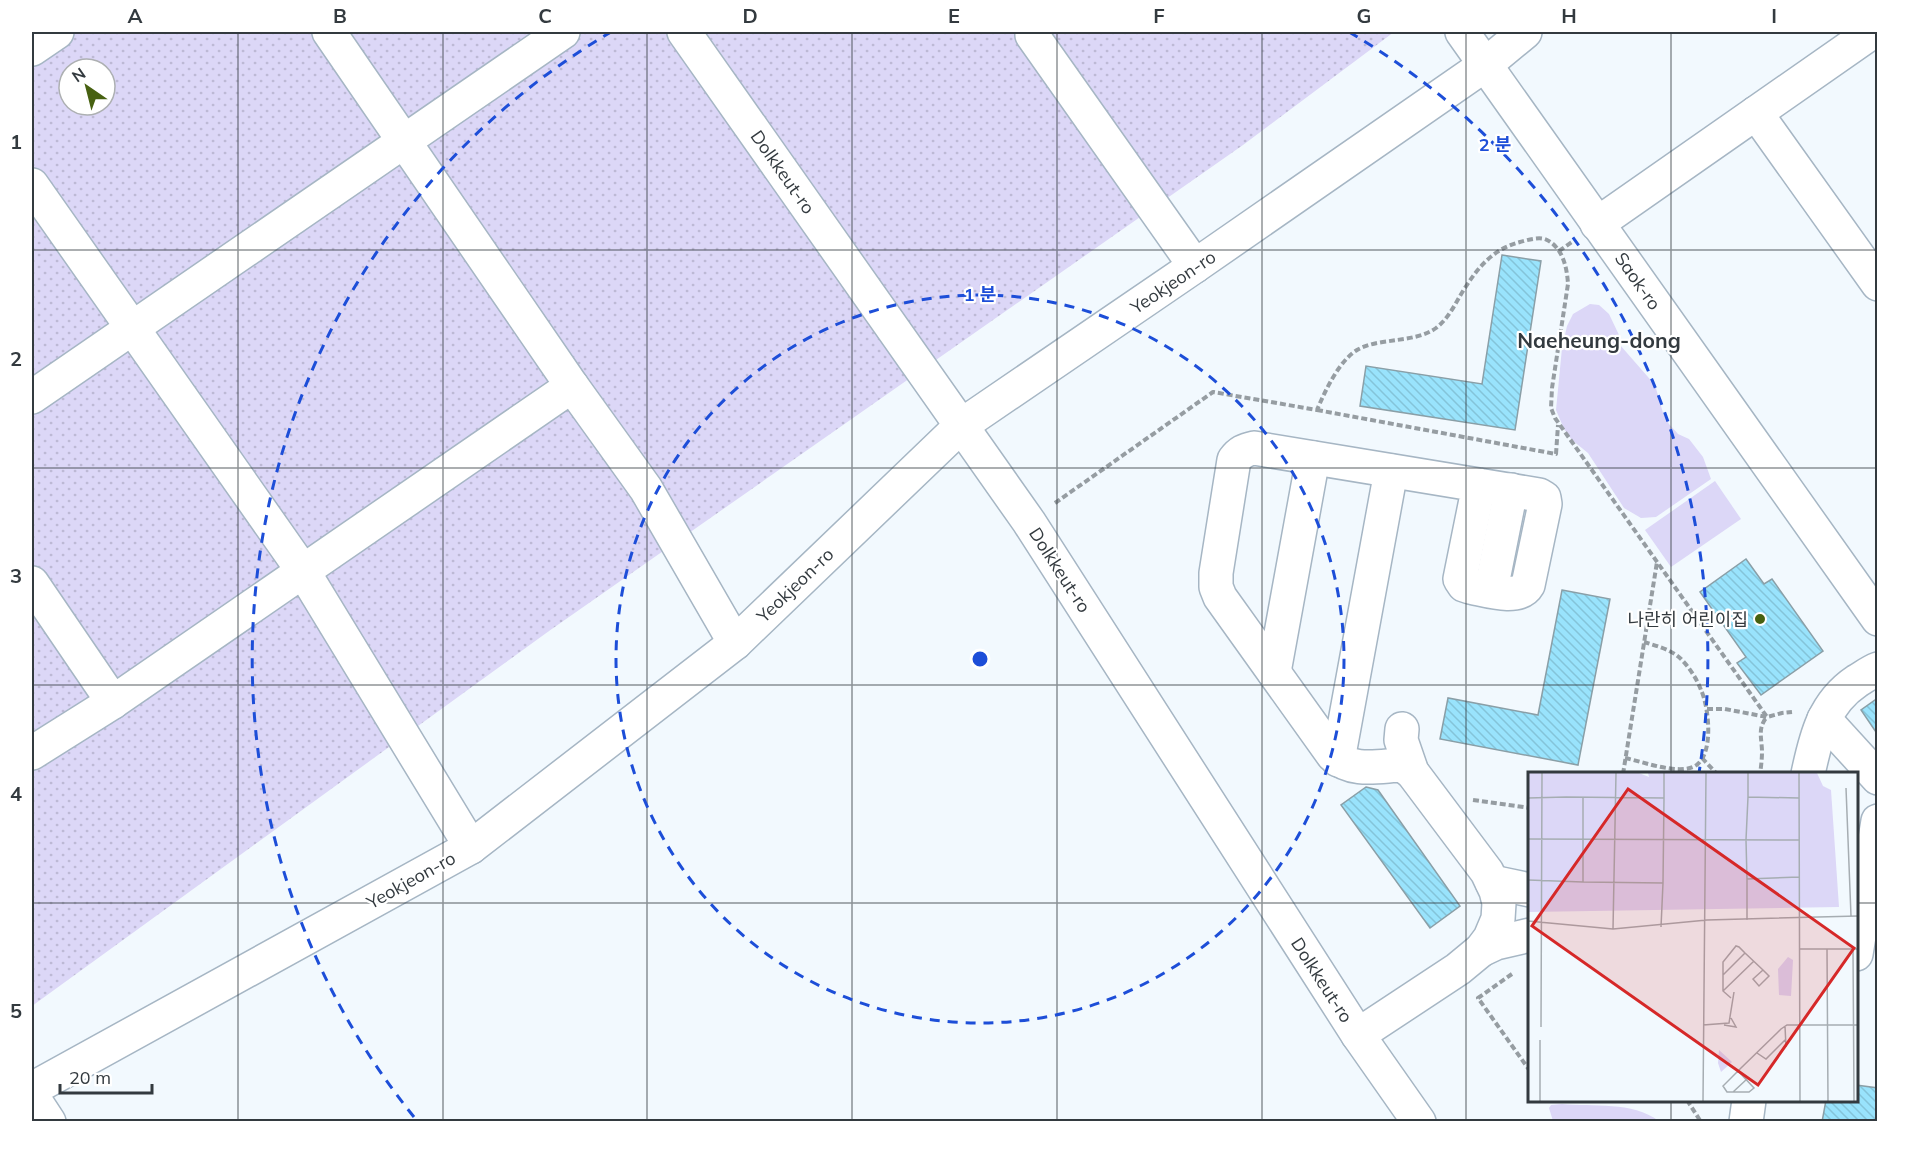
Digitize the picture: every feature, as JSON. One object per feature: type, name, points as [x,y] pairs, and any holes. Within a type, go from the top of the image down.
[{"type":"street","points":[[32,49],[57,32]]},
{"type":"street","points":[[329,32],[572,386],[646,489],[735,643]]},
{"type":"street","points":[[32,397],[563,32]]},
{"type":"street","name":"Dolkkeut-ro","points":[[684,32],[1029,522],[1358,1035],[1419,1122]]},
{"type":"street","name":"Saok-ro","points":[[1462,32],[1878,619]]},
{"type":"street","name":"Yeokjeon-ro","points":[[32,1089],[471,847],[735,643],[962,425],[1485,65],[1525,32]]},
{"type":"street","points":[[1598,224],[1872,32]]},
{"type":"street","points":[[1033,33],[1195,266]]},
{"type":"street","points":[[1756,113],[1878,284]]},
{"type":"street","points":[[32,185],[303,572],[471,847]]},
{"type":"street","points":[[32,753],[113,702],[572,386]]},
{"type":"street","points":[[1358,1035],[1458,969],[1481,950],[1490,938],[1498,918],[1499,903],[1487,872],[1420,783],[1402,765],[1356,767],[1338,760],[1227,607],[1216,587],[1216,573],[1234,460],[1246,449],[1254,448],[1391,471],[1511,490],[1539,495],[1544,498],[1545,504],[1525,590],[1512,594],[1464,585],[1460,579],[1479,485]]},
{"type":"street","points":[[1274,672],[1313,458]]},
{"type":"street","points":[[1338,760],[1391,471]]},
{"type":"street","points":[[32,584],[113,702]]},
{"type":"street","points":[[1812,716],[1828,710],[1841,693],[1878,669]]},
{"type":"street","points":[[1808,772],[1813,750],[1812,716]]},
{"type":"street","points":[[1812,716],[1878,778]]},
{"type":"street","points":[[1402,729],[1401,740],[1420,783]]},
{"type":"street","points":[[1858,948],[1878,821]]},
{"type":"street","points":[[1492,882],[1528,890]]},
{"type":"street","points":[[1481,950],[1496,943],[1528,935]]},
{"type":"street","points":[[32,1096],[50,1122]]},
{"type":"street","points":[[1746,1122],[1749,1102]]},
{"type":"path","points":[[1317,410],[1335,375],[1351,355],[1359,349],[1374,344],[1412,338],[1427,334],[1438,327],[1489,257],[1505,245],[1530,239],[1545,239],[1554,244],[1568,273],[1568,284],[1551,408],[1559,423],[1767,717]]},
{"type":"path","points":[[1029,522],[1214,392],[1556,454],[1559,423]]},
{"type":"path","points":[[1623,772],[1657,562]]},
{"type":"path","points":[[1644,642],[1660,647],[1680,658],[1691,671],[1701,690],[1707,709],[1707,745],[1702,758],[1695,766],[1676,772]]},
{"type":"path","points":[[1707,709],[1725,709],[1767,717],[1782,713],[1812,716]]},
{"type":"path","points":[[1760,772],[1762,751],[1760,730],[1767,717]]},
{"type":"path","points":[[1625,758],[1679,770]]},
{"type":"path","points":[[1702,758],[1715,772]]},
{"type":"path","points":[[1420,783],[1528,808]]},
{"type":"path","points":[[1514,972],[1478,998],[1528,1068]]},
{"type":"path","points":[[1688,1102],[1701,1122]]},
{"type":"shaded area","points":[[32,32],[1394,32],[1243,145],[549,631],[32,1006]]},
{"type":"shaded area","points":[[1590,304],[1599,305],[1609,314],[1619,335],[1620,345],[1655,385],[1663,413],[1669,424],[1678,434],[1689,439],[1703,457],[1711,479],[1656,517],[1641,518],[1624,508],[1588,453],[1572,440],[1564,429],[1556,410],[1562,348],[1567,326],[1573,314]]},
{"type":"shaded area","points":[[1715,481],[1741,519],[1671,567],[1645,530]]},
{"type":"shaded area","points":[[1551,1105],[1612,1106],[1637,1110],[1659,1121],[1553,1121],[1549,1108]]},
{"type":"building","points":[[1502,255],[1541,261],[1515,430],[1360,406],[1366,366],[1482,384]]},
{"type":"building","name":"나란히 어린이집","points":[[1746,559],[1764,584],[1772,579],[1823,651],[1761,695],[1737,663],[1746,657],[1700,592]]},
{"type":"building","points":[[1562,590],[1610,599],[1578,765],[1440,739],[1448,698],[1538,715]]},
{"type":"building","points":[[1875,700],[1878,703],[1878,735],[1861,710]]},
{"type":"building","points":[[1366,787],[1378,790],[1460,906],[1430,928],[1341,805]]},
{"type":"building","points":[[1858,1085],[1878,1088],[1878,1122],[1822,1122],[1826,1102],[1858,1102]]},
{"type":"place","name":"나란히 어린이집","points":[[1760,619]]},
{"type":"district","name":"Naeheung-dong","points":[[1599,340]]}]
